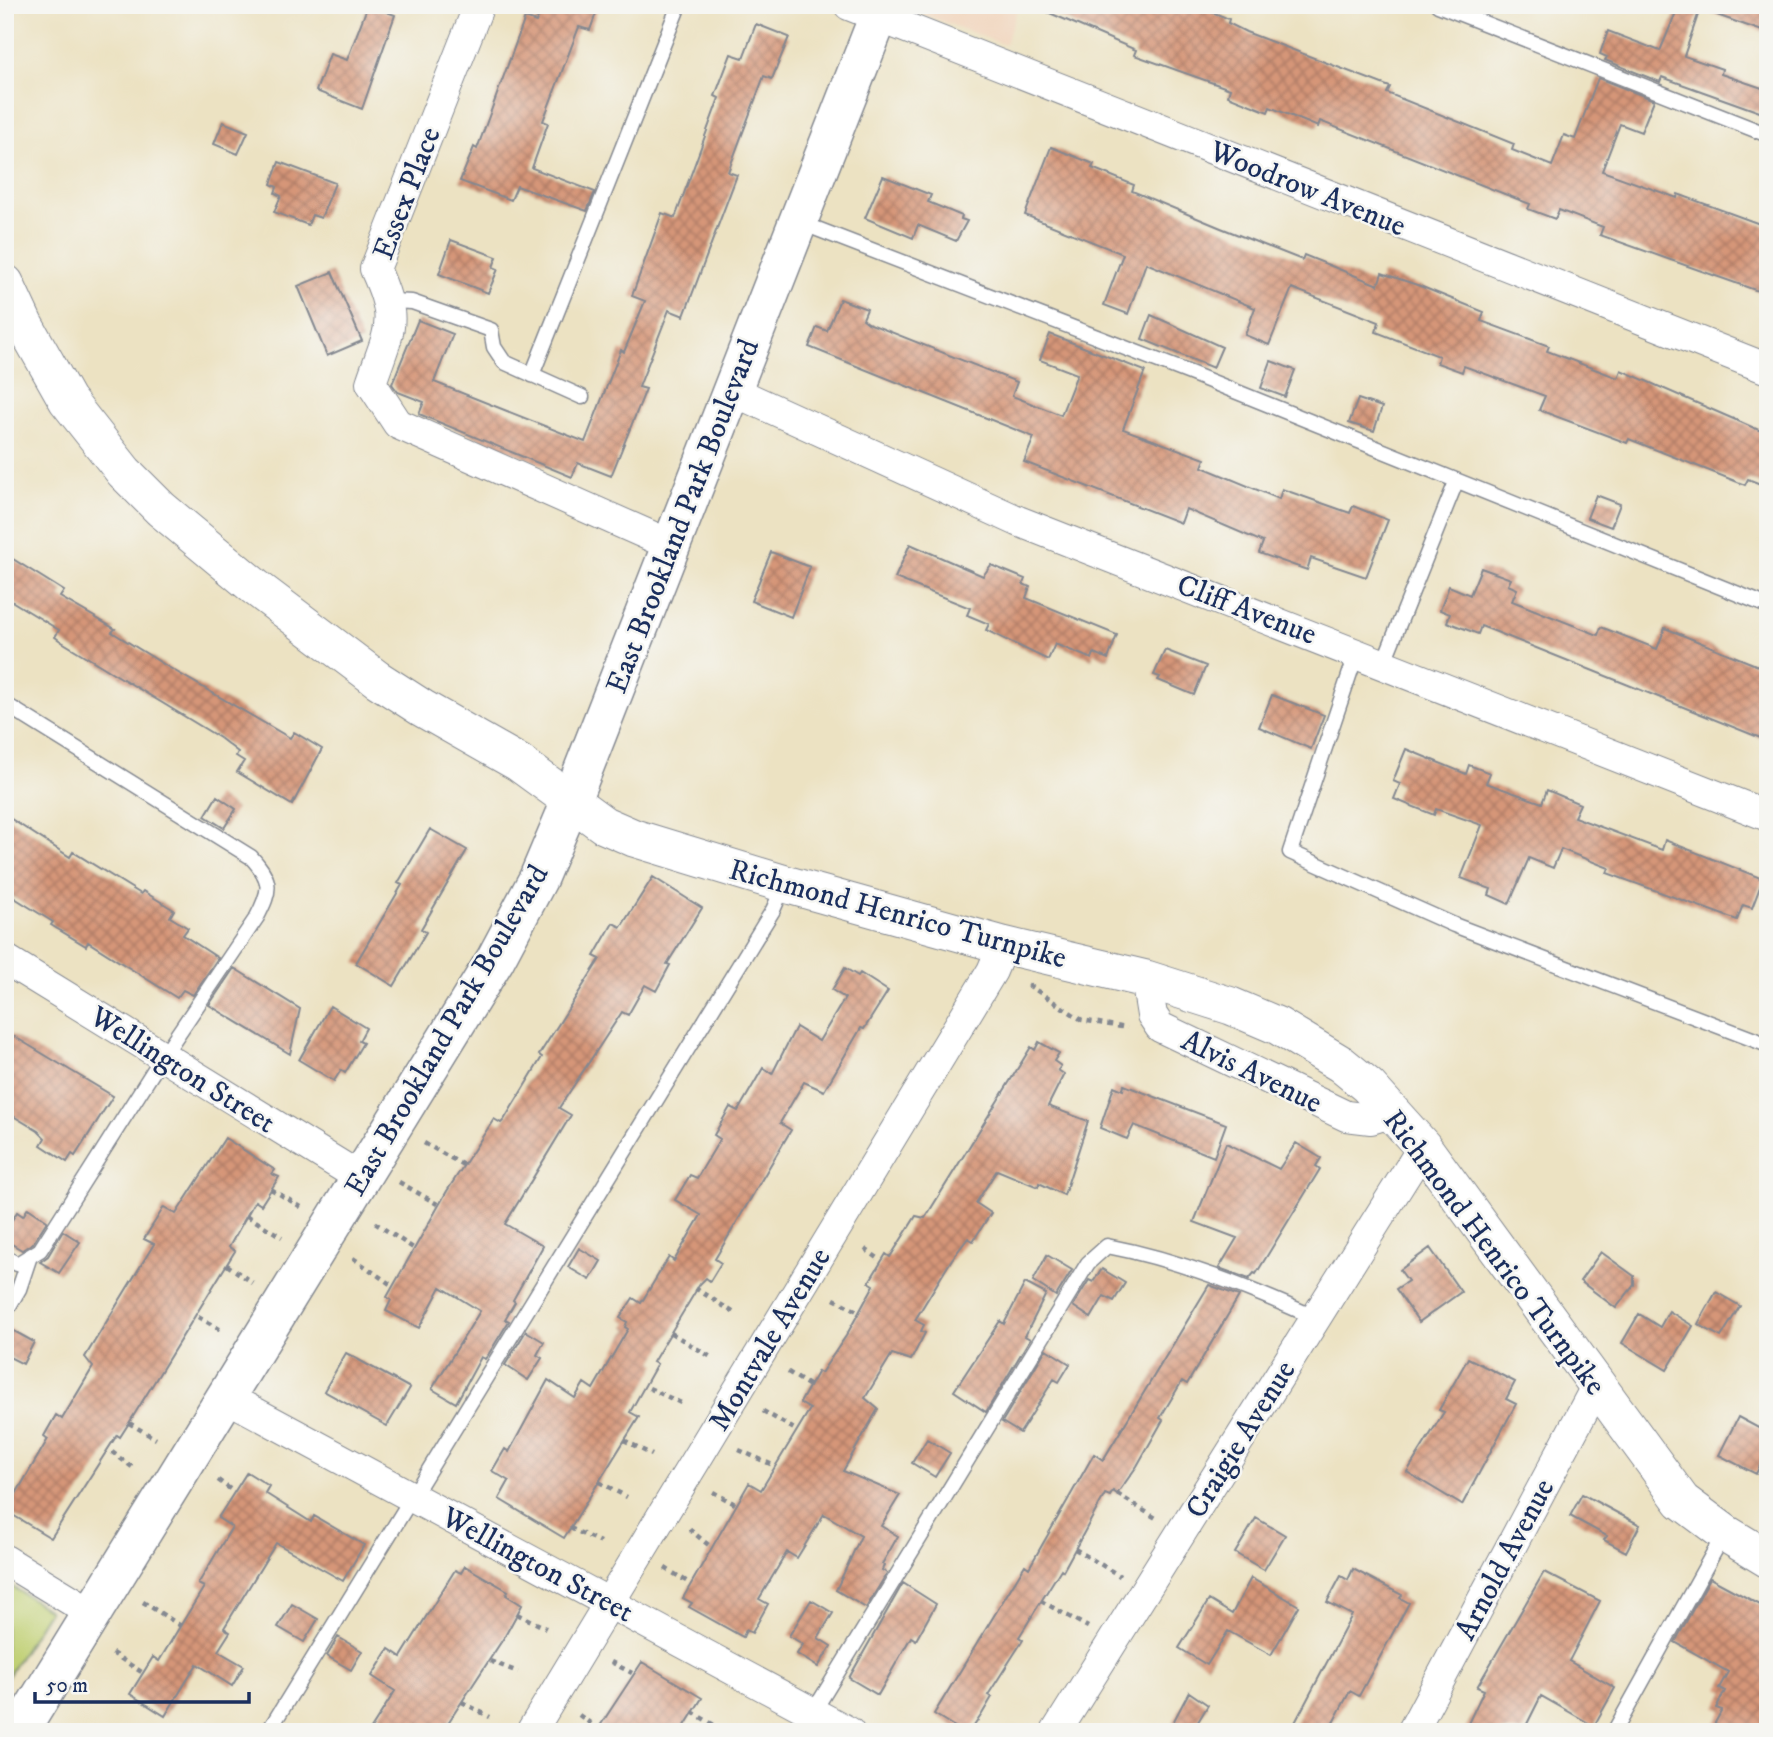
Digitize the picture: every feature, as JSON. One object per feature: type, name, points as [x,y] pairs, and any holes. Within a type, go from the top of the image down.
[{"type":"main road","name":"East Brookland Park Boulevard","points":[[19,1732],[524,909],[571,800],[799,222],[870,9]]},
{"type":"street","name":"Essex Place","points":[[479,5],[375,269],[390,301],[392,321],[371,383],[398,424],[671,545]]},
{"type":"street","name":"Woodrow Avenue","points":[[870,9],[1768,369]]},
{"type":"street","name":"Richmond Henrico Turnpike","points":[[5,283],[24,324],[67,400],[124,472],[161,509],[255,587],[377,679],[519,763],[604,825],[625,835],[785,884],[1003,945],[1146,979],[1231,1006],[1278,1026],[1341,1064],[1393,1112],[1423,1147],[1682,1501],[1725,1533],[1768,1559]]},
{"type":"street","name":"Cliff Avenue","points":[[731,390],[1018,521],[1768,816]]},
{"type":"street","name":"Montvale Avenue","points":[[531,1732],[992,971],[1003,945]]},
{"type":"street","name":"Wellington Street","points":[[5,959],[361,1178]]},
{"type":"street","name":"Alvis Avenue","points":[[1146,979],[1152,1015],[1160,1027],[1346,1116],[1371,1119],[1393,1112]]},
{"type":"street","name":"Craigie Avenue","points":[[1056,1732],[1423,1147]]},
{"type":"street","name":"Arnold Avenue","points":[[1412,1732],[1596,1387]]},
{"type":"street","name":"Wellington Street","points":[[226,1397],[610,1601],[807,1722],[849,1732]]},
{"type":"street","points":[[5,1560],[92,1613]]},
{"type":"lane","points":[[532,374],[679,5]]},
{"type":"lane","points":[[1438,5],[1768,135]]},
{"type":"lane","points":[[799,222],[1190,373],[1768,606]]},
{"type":"lane","points":[[390,301],[412,302],[491,330],[494,347],[504,362],[582,397]]},
{"type":"lane","points":[[1455,482],[1370,658],[1290,852],[1454,925],[1768,1045]]},
{"type":"lane","points":[[5,705],[251,857],[266,873],[268,895],[257,918],[163,1056],[40,1250],[18,1264],[5,1257]]},
{"type":"lane","points":[[268,1732],[773,909],[785,884]]},
{"type":"lane","points":[[807,1722],[1088,1263],[1107,1246],[1145,1253],[1235,1284],[1316,1318]]},
{"type":"lane","points":[[5,1312],[19,1289],[30,1256]]},
{"type":"lane","points":[[1614,1732],[1725,1533]]},
{"type":"path","points":[[1026,983],[1056,1005],[1089,1022],[1119,1028],[1160,1027]]},
{"type":"path","points":[[424,1143],[465,1166]]},
{"type":"path","points":[[399,1182],[439,1205]]},
{"type":"path","points":[[271,1189],[300,1206]]},
{"type":"path","points":[[247,1216],[282,1237]]},
{"type":"path","points":[[374,1223],[413,1248]]},
{"type":"path","points":[[865,1249],[882,1261]]},
{"type":"path","points":[[353,1258],[390,1284]]},
{"type":"path","points":[[227,1265],[253,1283]]},
{"type":"path","points":[[695,1288],[736,1314]]},
{"type":"path","points":[[834,1299],[859,1312]]},
{"type":"path","points":[[198,1317],[223,1331]]},
{"type":"path","points":[[671,1333],[711,1357]]},
{"type":"path","points":[[788,1372],[810,1386]]},
{"type":"path","points":[[649,1388],[683,1404]]},
{"type":"path","points":[[763,1412],[796,1430]]},
{"type":"path","points":[[129,1423],[156,1438]]},
{"type":"path","points":[[624,1440],[652,1455]]},
{"type":"path","points":[[739,1450],[775,1466]]},
{"type":"path","points":[[112,1452],[136,1470]]},
{"type":"path","points":[[218,1480],[234,1492]]},
{"type":"path","points":[[599,1482],[626,1497]]},
{"type":"path","points":[[713,1492],[735,1504]]},
{"type":"path","points":[[1117,1494],[1160,1520]]},
{"type":"path","points":[[570,1528],[600,1542]]},
{"type":"path","points":[[689,1529],[711,1547]]},
{"type":"path","points":[[1075,1549],[1123,1578]]},
{"type":"path","points":[[665,1568],[691,1584]]},
{"type":"path","points":[[1041,1601],[1092,1629]]},
{"type":"path","points":[[143,1602],[181,1626]]},
{"type":"path","points":[[517,1614],[546,1628]]},
{"type":"path","points":[[112,1653],[143,1673]]},
{"type":"path","points":[[490,1661],[518,1672]]},
{"type":"path","points":[[611,1662],[632,1673]]},
{"type":"path","points":[[462,1702],[490,1717]]},
{"type":"path","points":[[692,1713],[726,1732]]},
{"type":"path","points":[[579,1715],[598,1728]]},
{"type":"shaded area","points":[[914,5],[1019,5],[1005,45],[912,10]]},
{"type":"green space","points":[[5,1582],[49,1610],[5,1681]]},
{"type":"building","points":[[368,5],[395,15],[362,109],[316,91],[330,54],[347,60]]},
{"type":"building","points":[[529,5],[599,5],[590,30],[579,27],[543,121],[548,123],[532,168],[595,192],[587,211],[517,186],[511,200],[460,181],[474,147],[477,149],[525,18],[536,22],[540,12]]},
{"type":"building","points":[[1031,5],[1196,5],[1229,19],[1228,23],[1246,32],[1390,87],[1387,93],[1514,144],[1512,150],[1552,166],[1564,135],[1575,139],[1598,78],[1654,100],[1641,132],[1620,124],[1602,171],[1677,198],[1678,194],[1768,227],[1768,264],[1758,291],[1600,235],[1603,227],[1559,210],[1555,219],[1528,209],[1530,204],[1320,121],[1318,127],[1270,107],[1268,112],[1228,96],[1230,89],[1134,55],[1136,50]]},
{"type":"building","points":[[1679,5],[1768,5],[1768,33],[1700,9],[1684,56],[1722,69],[1721,74],[1768,90],[1768,115],[1662,77],[1660,82],[1605,60],[1607,57],[1600,54],[1608,31],[1660,51]]},
{"type":"building","points":[[756,24],[789,37],[772,79],[764,76],[728,172],[737,175],[684,316],[669,310],[639,387],[646,389],[611,476],[578,463],[572,477],[419,414],[424,402],[398,392],[392,384],[418,320],[453,334],[434,382],[585,442],[621,350],[624,352],[645,301],[632,296],[662,213],[675,218],[719,98],[715,96],[731,54],[743,58]]},
{"type":"building","points":[[223,122],[248,132],[238,154],[214,144]]},
{"type":"building","points":[[1051,147],[1094,164],[1092,168],[1134,185],[1132,191],[1221,228],[1302,260],[1304,255],[1378,285],[1382,273],[1420,286],[1484,312],[1481,321],[1549,346],[1547,351],[1618,378],[1621,370],[1768,434],[1768,487],[1748,479],[1745,485],[1629,439],[1627,443],[1539,410],[1545,396],[1464,366],[1462,372],[1437,363],[1439,356],[1376,332],[1379,322],[1292,288],[1269,345],[1245,335],[1255,308],[1146,263],[1128,314],[1104,305],[1123,254],[1025,215]]},
{"type":"building","points":[[279,162],[335,183],[321,218],[312,215],[308,225],[274,212],[281,196],[275,193],[277,187],[271,184]]},
{"type":"building","points":[[883,176],[931,195],[928,202],[962,216],[961,219],[967,221],[956,241],[918,225],[913,238],[865,218]]},
{"type":"building","points":[[451,240],[497,257],[493,267],[498,269],[488,293],[439,274]]},
{"type":"building","points":[[332,272],[362,341],[327,356],[298,286]]},
{"type":"building","points":[[840,299],[867,309],[863,319],[868,323],[1017,382],[1012,396],[1061,415],[1077,374],[1040,360],[1050,334],[1145,371],[1123,429],[1205,459],[1202,467],[1279,499],[1282,489],[1350,513],[1353,506],[1388,520],[1366,577],[1311,558],[1307,570],[1259,553],[1263,542],[1186,509],[1181,523],[1024,462],[1034,437],[809,347],[817,327],[827,331]]},
{"type":"building","points":[[1151,315],[1222,347],[1213,368],[1142,339]]},
{"type":"building","points":[[1271,361],[1295,370],[1285,397],[1261,388]]},
{"type":"building","points":[[1358,399],[1382,407],[1374,431],[1349,423]]},
{"type":"building","points":[[1596,495],[1620,504],[1611,527],[1587,518]]},
{"type":"building","points":[[910,544],[983,576],[991,565],[1025,579],[1023,584],[1030,587],[1026,598],[1117,635],[1108,659],[1094,653],[1092,659],[1055,644],[1048,660],[986,630],[989,624],[967,615],[970,608],[895,578]]},
{"type":"building","points":[[771,552],[810,567],[791,617],[751,601]]},
{"type":"building","points":[[5,554],[64,591],[60,597],[115,629],[112,632],[168,667],[290,738],[294,732],[322,749],[292,805],[237,772],[244,761],[236,756],[238,752],[220,738],[62,642],[55,637],[59,630],[5,597]]},
{"type":"building","points":[[1481,568],[1511,579],[1508,585],[1517,589],[1512,601],[1598,635],[1601,627],[1657,649],[1665,628],[1768,670],[1768,741],[1481,626],[1478,634],[1447,622],[1450,614],[1440,610],[1449,586],[1470,595]]},
{"type":"building","points":[[1165,650],[1206,666],[1194,695],[1158,680],[1160,677],[1154,675]]},
{"type":"building","points":[[1272,695],[1324,715],[1311,749],[1259,727]]},
{"type":"building","points":[[1406,749],[1466,774],[1469,765],[1490,773],[1486,783],[1542,803],[1547,790],[1580,804],[1574,817],[1662,850],[1665,840],[1763,879],[1752,908],[1743,905],[1737,920],[1607,873],[1609,868],[1561,849],[1553,868],[1529,858],[1509,904],[1489,895],[1491,889],[1461,878],[1482,825],[1436,809],[1434,815],[1394,799],[1400,784],[1393,781]]},
{"type":"building","points":[[217,796],[236,809],[224,828],[205,816]]},
{"type":"building","points":[[5,815],[70,857],[73,852],[141,894],[143,891],[174,910],[170,917],[188,928],[183,935],[218,958],[193,995],[183,990],[177,998],[88,942],[86,946],[51,925],[53,922],[5,892]]},
{"type":"building","points":[[430,829],[467,850],[421,929],[426,932],[394,986],[356,963],[402,885],[398,883]]},
{"type":"building","points":[[653,877],[702,908],[667,964],[670,965],[656,991],[645,985],[628,1015],[622,1012],[559,1108],[571,1115],[505,1224],[543,1246],[513,1300],[515,1302],[505,1319],[509,1321],[485,1359],[481,1357],[456,1403],[432,1389],[480,1311],[441,1287],[419,1328],[386,1311],[391,1300],[387,1297],[447,1191],[494,1119],[501,1123],[504,1120],[542,1057],[539,1055],[600,959],[594,956],[613,923],[621,927]]},
{"type":"building","points":[[234,968],[300,1009],[290,1054],[209,1005]]},
{"type":"building","points":[[845,968],[858,976],[860,973],[888,991],[864,1029],[861,1028],[824,1091],[804,1082],[780,1123],[791,1130],[715,1259],[721,1263],[710,1281],[706,1278],[700,1284],[653,1362],[657,1364],[630,1412],[639,1417],[564,1538],[499,1499],[509,1481],[492,1471],[505,1449],[509,1452],[548,1380],[575,1398],[584,1383],[593,1389],[628,1329],[625,1327],[627,1322],[620,1318],[633,1298],[641,1303],[669,1257],[674,1261],[701,1215],[675,1200],[690,1175],[697,1178],[720,1139],[714,1135],[730,1107],[738,1111],[763,1068],[772,1074],[796,1027],[819,1041],[845,998],[832,990]]},
{"type":"building","points":[[330,1006],[366,1028],[359,1041],[363,1043],[345,1073],[341,1070],[334,1081],[299,1060]]},
{"type":"building","points":[[5,1031],[113,1096],[75,1156],[72,1154],[67,1162],[41,1145],[45,1138],[38,1131],[5,1111]]},
{"type":"building","points":[[1039,1042],[1059,1053],[1054,1061],[1061,1066],[1058,1070],[1064,1074],[1048,1106],[1088,1121],[1064,1195],[1039,1183],[1038,1187],[997,1170],[976,1203],[991,1213],[973,1241],[968,1238],[952,1259],[915,1320],[924,1325],[921,1331],[925,1333],[911,1360],[892,1354],[865,1398],[878,1409],[843,1471],[900,1495],[881,1526],[898,1536],[882,1564],[882,1570],[887,1573],[866,1608],[836,1590],[861,1536],[824,1514],[797,1558],[787,1552],[759,1599],[768,1604],[752,1633],[746,1630],[743,1637],[689,1607],[692,1603],[683,1598],[749,1483],[761,1490],[810,1409],[800,1403],[818,1371],[821,1373],[846,1336],[874,1285],[869,1282],[886,1254],[890,1257],[916,1216],[925,1218],[1031,1047],[1035,1050]]},
{"type":"building","points":[[1124,1085],[1226,1124],[1214,1157],[1134,1125],[1127,1139],[1100,1128],[1114,1086],[1123,1090]]},
{"type":"building","points":[[225,1138],[275,1170],[272,1174],[279,1177],[261,1205],[255,1201],[229,1247],[235,1251],[129,1423],[120,1437],[117,1435],[51,1538],[6,1511],[48,1439],[44,1436],[56,1415],[62,1419],[93,1367],[85,1357],[154,1244],[144,1239],[164,1207],[176,1214]]},
{"type":"building","points":[[1226,1143],[1279,1169],[1296,1143],[1321,1158],[1316,1166],[1320,1169],[1256,1274],[1249,1279],[1219,1268],[1237,1238],[1194,1222]]},
{"type":"building","points":[[28,1208],[47,1221],[33,1243],[22,1250],[5,1240],[5,1231],[17,1212],[23,1216]]},
{"type":"building","points":[[63,1231],[80,1242],[59,1273],[40,1262],[48,1256]]},
{"type":"building","points":[[579,1248],[601,1261],[590,1280],[568,1267]]},
{"type":"building","points":[[1430,1248],[1461,1292],[1419,1322],[1396,1289],[1408,1281],[1400,1270]]},
{"type":"building","points":[[1601,1252],[1634,1276],[1634,1285],[1616,1308],[1580,1281]]},
{"type":"building","points":[[1047,1255],[1072,1270],[1056,1296],[1033,1281]]},
{"type":"building","points":[[1102,1269],[1125,1283],[1114,1301],[1104,1296],[1091,1318],[1073,1306],[1089,1280],[1093,1282]]},
{"type":"building","points":[[1025,1283],[1046,1294],[1025,1336],[1030,1339],[986,1412],[954,1391],[1000,1321],[1004,1324]]},
{"type":"building","points":[[1209,1285],[1239,1296],[1187,1384],[1182,1381],[1160,1418],[1163,1420],[1137,1466],[1117,1494],[1113,1491],[1110,1496],[1105,1494],[1063,1571],[1061,1569],[1019,1637],[1023,1640],[988,1695],[992,1697],[982,1714],[970,1732],[963,1732],[934,1714],[1025,1565],[1029,1568],[1094,1454],[1103,1460]]},
{"type":"building","points":[[1716,1292],[1740,1306],[1721,1337],[1698,1324]]},
{"type":"building","points":[[1669,1311],[1693,1326],[1667,1370],[1622,1343],[1639,1314],[1660,1327]]},
{"type":"building","points":[[5,1326],[34,1342],[23,1364],[5,1355]]},
{"type":"building","points":[[526,1331],[544,1342],[537,1355],[542,1358],[528,1380],[505,1365]]},
{"type":"building","points":[[1046,1349],[1070,1364],[1059,1382],[1054,1379],[1020,1433],[1002,1422]]},
{"type":"building","points":[[346,1353],[410,1388],[387,1426],[324,1391]]},
{"type":"building","points":[[1468,1358],[1515,1382],[1506,1399],[1516,1404],[1462,1505],[1407,1472],[1444,1412],[1439,1410]]},
{"type":"building","points":[[1738,1417],[1768,1433],[1768,1449],[1756,1474],[1719,1455]]},
{"type":"building","points":[[927,1439],[950,1453],[935,1477],[912,1463]]},
{"type":"building","points":[[247,1472],[269,1486],[265,1493],[311,1522],[314,1516],[364,1545],[343,1581],[276,1543],[224,1628],[230,1632],[218,1651],[244,1666],[232,1686],[197,1664],[165,1716],[130,1694],[153,1657],[159,1661],[204,1587],[198,1584],[232,1527],[218,1518]]},
{"type":"building","points":[[1582,1494],[1640,1525],[1626,1552],[1604,1540],[1607,1536],[1570,1516]]},
{"type":"building","points":[[1256,1518],[1285,1535],[1264,1570],[1235,1553]]},
{"type":"building","points":[[465,1566],[508,1591],[506,1595],[522,1605],[505,1636],[442,1732],[369,1732],[395,1691],[372,1676],[389,1649],[401,1657],[455,1570],[461,1573]]},
{"type":"building","points":[[1353,1569],[1402,1595],[1400,1598],[1409,1603],[1359,1696],[1350,1691],[1328,1732],[1290,1732],[1352,1615],[1327,1602],[1341,1576],[1348,1580]]},
{"type":"building","points":[[1544,1572],[1600,1601],[1569,1661],[1615,1688],[1594,1726],[1541,1696],[1523,1732],[1464,1732],[1484,1690],[1477,1687]]},
{"type":"building","points":[[1251,1578],[1299,1606],[1271,1655],[1228,1631],[1207,1665],[1179,1648],[1209,1600],[1232,1614]]},
{"type":"building","points":[[1710,1578],[1768,1609],[1768,1718],[1762,1729],[1755,1726],[1751,1732],[1710,1732],[1722,1710],[1716,1708],[1725,1691],[1719,1688],[1728,1672],[1675,1642]]},
{"type":"building","points":[[903,1583],[936,1604],[916,1640],[911,1637],[878,1695],[849,1678]]},
{"type":"building","points":[[811,1600],[833,1613],[818,1638],[831,1646],[818,1667],[797,1654],[803,1644],[789,1636]]},
{"type":"building","points":[[292,1604],[318,1619],[304,1642],[278,1627]]},
{"type":"building","points":[[338,1637],[362,1651],[351,1670],[327,1656]]},
{"type":"building","points":[[642,1662],[702,1698],[681,1732],[596,1732]]},
{"type":"building","points":[[1189,1692],[1208,1705],[1192,1732],[1168,1732]]}]
